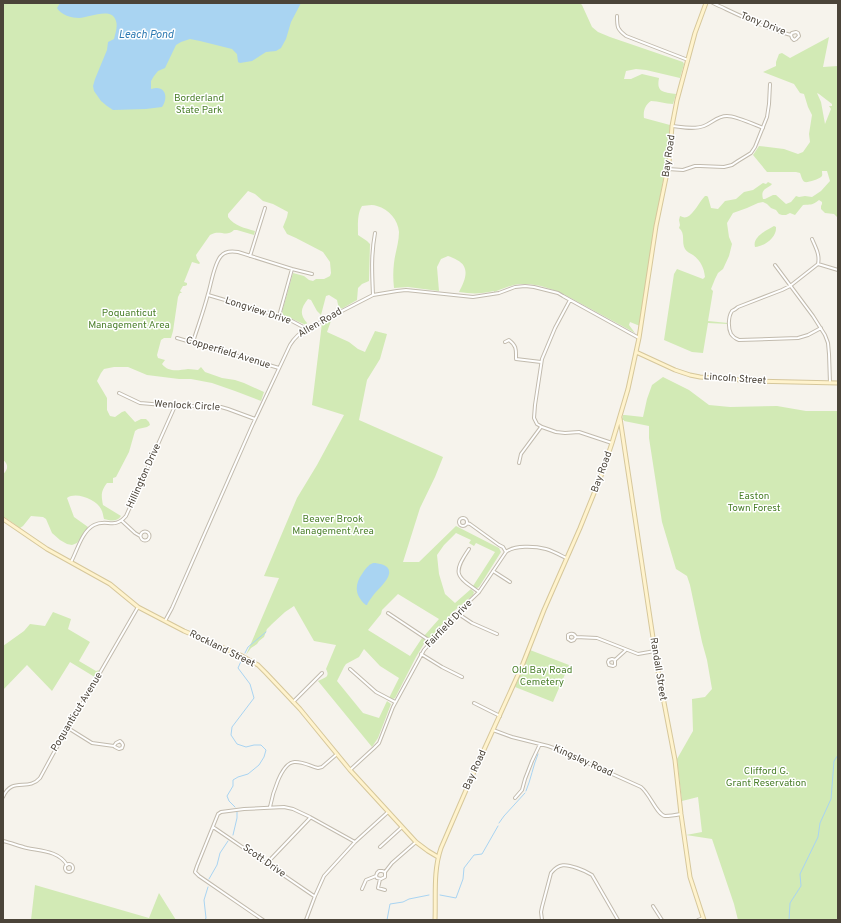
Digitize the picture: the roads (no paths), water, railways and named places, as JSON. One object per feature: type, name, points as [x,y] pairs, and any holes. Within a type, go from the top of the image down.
[{"type":"street","name":"Bay Road","points":[[434,920],[438,857],[473,774],[522,666],[566,558],[580,528],[612,444],[628,389],[639,338],[654,238],[668,169],[672,126],[677,100],[698,25],[706,3]]},
{"type":"street","name":"Tony Drive","points":[[713,3],[764,26],[791,34],[794,31],[798,33],[799,36],[794,40],[791,34]]},
{"type":"street","points":[[617,16],[617,27],[626,36],[688,60]]},
{"type":"street","points":[[668,169],[683,170],[695,166],[719,167],[732,165],[752,152],[756,147],[767,117],[770,84]]},
{"type":"street","points":[[672,126],[698,128],[718,118],[726,116],[733,117],[763,128]]},
{"type":"street","points":[[250,256],[265,208]]},
{"type":"street","points":[[373,295],[372,265],[376,233]]},
{"type":"street","points":[[812,239],[818,253],[818,264]]},
{"type":"street","points":[[193,342],[216,266],[219,258],[226,252],[232,251],[312,274]]},
{"type":"street","points":[[818,264],[838,270]]},
{"type":"street","points":[[818,264],[790,286],[738,307],[732,311],[729,322],[732,335],[739,340],[798,338],[808,335],[821,328]]},
{"type":"street","points":[[774,265],[814,316],[825,335],[828,343],[830,383]]},
{"type":"street","points":[[278,316],[292,269]]},
{"type":"street","name":"Allen Road","points":[[165,621],[279,368],[293,340],[307,329],[373,295],[406,290],[473,297],[499,294],[515,287],[525,286],[558,293],[639,338]]},
{"type":"street","name":"Longview Drive","points":[[208,295],[290,320],[307,329]]},
{"type":"street","points":[[570,300],[555,328],[541,362],[534,414],[535,421],[542,427],[556,432],[579,432],[612,444]]},
{"type":"street","name":"Copperfield Avenue","points":[[177,338],[279,368]]},
{"type":"street","points":[[505,342],[509,340],[514,343],[516,359],[541,362]]},
{"type":"street","name":"Lincoln Street","points":[[636,352],[675,370],[695,376],[756,382],[838,383]]},
{"type":"street","name":"Wenlock Circle","points":[[119,393],[140,403],[175,406],[221,407],[255,419]]},
{"type":"street","name":"Hillington Drive","points":[[71,562],[89,528],[98,523],[116,523],[126,516],[175,406]]},
{"type":"street","name":"Randall Street","points":[[620,416],[655,651],[675,760],[690,877],[704,919]]},
{"type":"street","points":[[519,463],[521,454],[542,427]]},
{"type":"street","points":[[467,523],[464,526],[461,526],[459,520],[464,518],[467,523],[499,545],[506,552],[518,547],[542,548],[566,558]]},
{"type":"street","name":"Rockland Street","points":[[3,519],[47,549],[110,584],[138,607],[254,663],[266,673],[293,702],[350,770],[416,842],[438,857]]},
{"type":"street","points":[[122,520],[144,540],[147,540],[149,536],[145,532],[140,536]]},
{"type":"street","points":[[469,549],[459,565],[458,574],[463,581],[479,592]]},
{"type":"street","name":"Fairfield Drive","points":[[350,770],[379,743],[396,703],[421,654],[457,613],[479,592],[506,552]]},
{"type":"street","points":[[493,571],[510,582]]},
{"type":"street","name":"Poquanticut Avenue","points":[[3,797],[6,791],[11,787],[16,785],[32,784],[41,776],[138,607]]},
{"type":"street","points":[[388,613],[431,641]]},
{"type":"street","points":[[457,613],[472,623],[497,634]]},
{"type":"street","points":[[576,637],[571,641],[568,639],[571,633],[576,637],[597,638],[638,654],[655,651]]},
{"type":"street","points":[[615,660],[626,650]]},
{"type":"street","points":[[421,654],[442,667],[462,676]]},
{"type":"street","points":[[350,669],[376,692],[396,703]]},
{"type":"street","points":[[293,702],[322,673]]},
{"type":"street","points":[[474,702],[500,716]]},
{"type":"street","points":[[68,728],[92,743],[114,746],[119,749],[123,746],[122,742],[116,742],[114,746]]},
{"type":"street","name":"Kingsley Road","points":[[493,730],[559,750],[573,756],[641,787],[649,796],[659,813],[666,816],[681,814]]},
{"type":"street","points":[[515,798],[522,790],[525,779],[540,744]]},
{"type":"street","points":[[270,807],[276,785],[284,767],[287,764],[295,761],[318,768],[322,767],[337,754]]},
{"type":"street","points":[[263,920],[195,872],[218,814],[221,812],[244,809],[284,806],[310,817],[355,842]]},
{"type":"street","points":[[306,920],[324,876],[355,842],[388,812]]},
{"type":"street","points":[[267,863],[310,817]]},
{"type":"street","name":"Scott Drive","points":[[213,827],[315,896]]},
{"type":"street","points":[[380,847],[402,827]]},
{"type":"street","points":[[3,842],[50,852],[66,862],[67,865]]},
{"type":"street","points":[[385,890],[378,888],[380,879],[385,877],[385,872],[392,863],[416,842]]},
{"type":"street","points":[[542,920],[541,912],[551,873],[554,869],[564,865],[569,865],[592,875],[618,920]]},
{"type":"street","points":[[362,889],[366,880],[376,876],[379,871],[385,872]]},
{"type":"street","points":[[376,876],[380,879]]},
{"type":"street","points":[[653,906],[662,920]]},
{"type":"street","points":[[698,920],[704,919]]},
{"type":"water","name":"Leach Pond","points":[[60,3],[301,3],[291,22],[286,39],[281,48],[276,51],[266,52],[252,61],[240,63],[238,62],[237,54],[232,49],[190,39],[181,42],[176,45],[165,68],[158,71],[151,81],[151,89],[160,88],[164,92],[165,99],[162,107],[113,110],[101,101],[94,91],[93,86],[107,50],[108,42],[114,39],[117,23],[114,17],[105,13],[83,18],[70,17],[61,13],[57,8]]},
{"type":"water","points":[[373,563],[381,564],[388,568],[389,574],[384,583],[366,605],[362,602],[358,594],[357,586],[359,578],[364,570]]},
{"type":"waterway","points":[[245,653],[248,647],[266,632]]},
{"type":"waterway","points":[[235,807],[229,801],[227,796],[233,786],[233,780],[248,774],[259,765],[266,750],[261,745],[246,747],[237,744],[231,735],[232,727],[254,698],[250,684],[238,668],[242,659]]},
{"type":"waterway","points":[[526,791],[538,754]]},
{"type":"waterway","points":[[789,920],[790,903],[801,886],[800,874],[818,837],[820,823],[831,799],[834,761],[838,755]]},
{"type":"waterway","points":[[499,823],[525,793]]},
{"type":"waterway","points":[[233,835],[237,812]]},
{"type":"waterway","points":[[440,895],[456,898],[463,879],[464,868],[474,855],[482,854],[498,826]]},
{"type":"waterway","points":[[209,879],[217,865],[220,853],[228,841]]},
{"type":"waterway","points":[[205,920],[204,900],[208,887]]},
{"type":"waterway","points":[[387,920],[390,904],[429,895]]},
{"type":"park label","name":"Borderland State Park","points":[[199,104]]},
{"type":"park label","name":"Poquanticut Management Area","points":[[129,318]]},
{"type":"park label","name":"Easton Town Forest","points":[[754,502]]},
{"type":"park label","name":"Beaver Brook Management Area","points":[[333,524]]},
{"type":"park label","name":"Old Bay Road Cemetery","points":[[542,676]]},
{"type":"park label","name":"Clifford G. Grant Reservation","points":[[766,776]]}]
